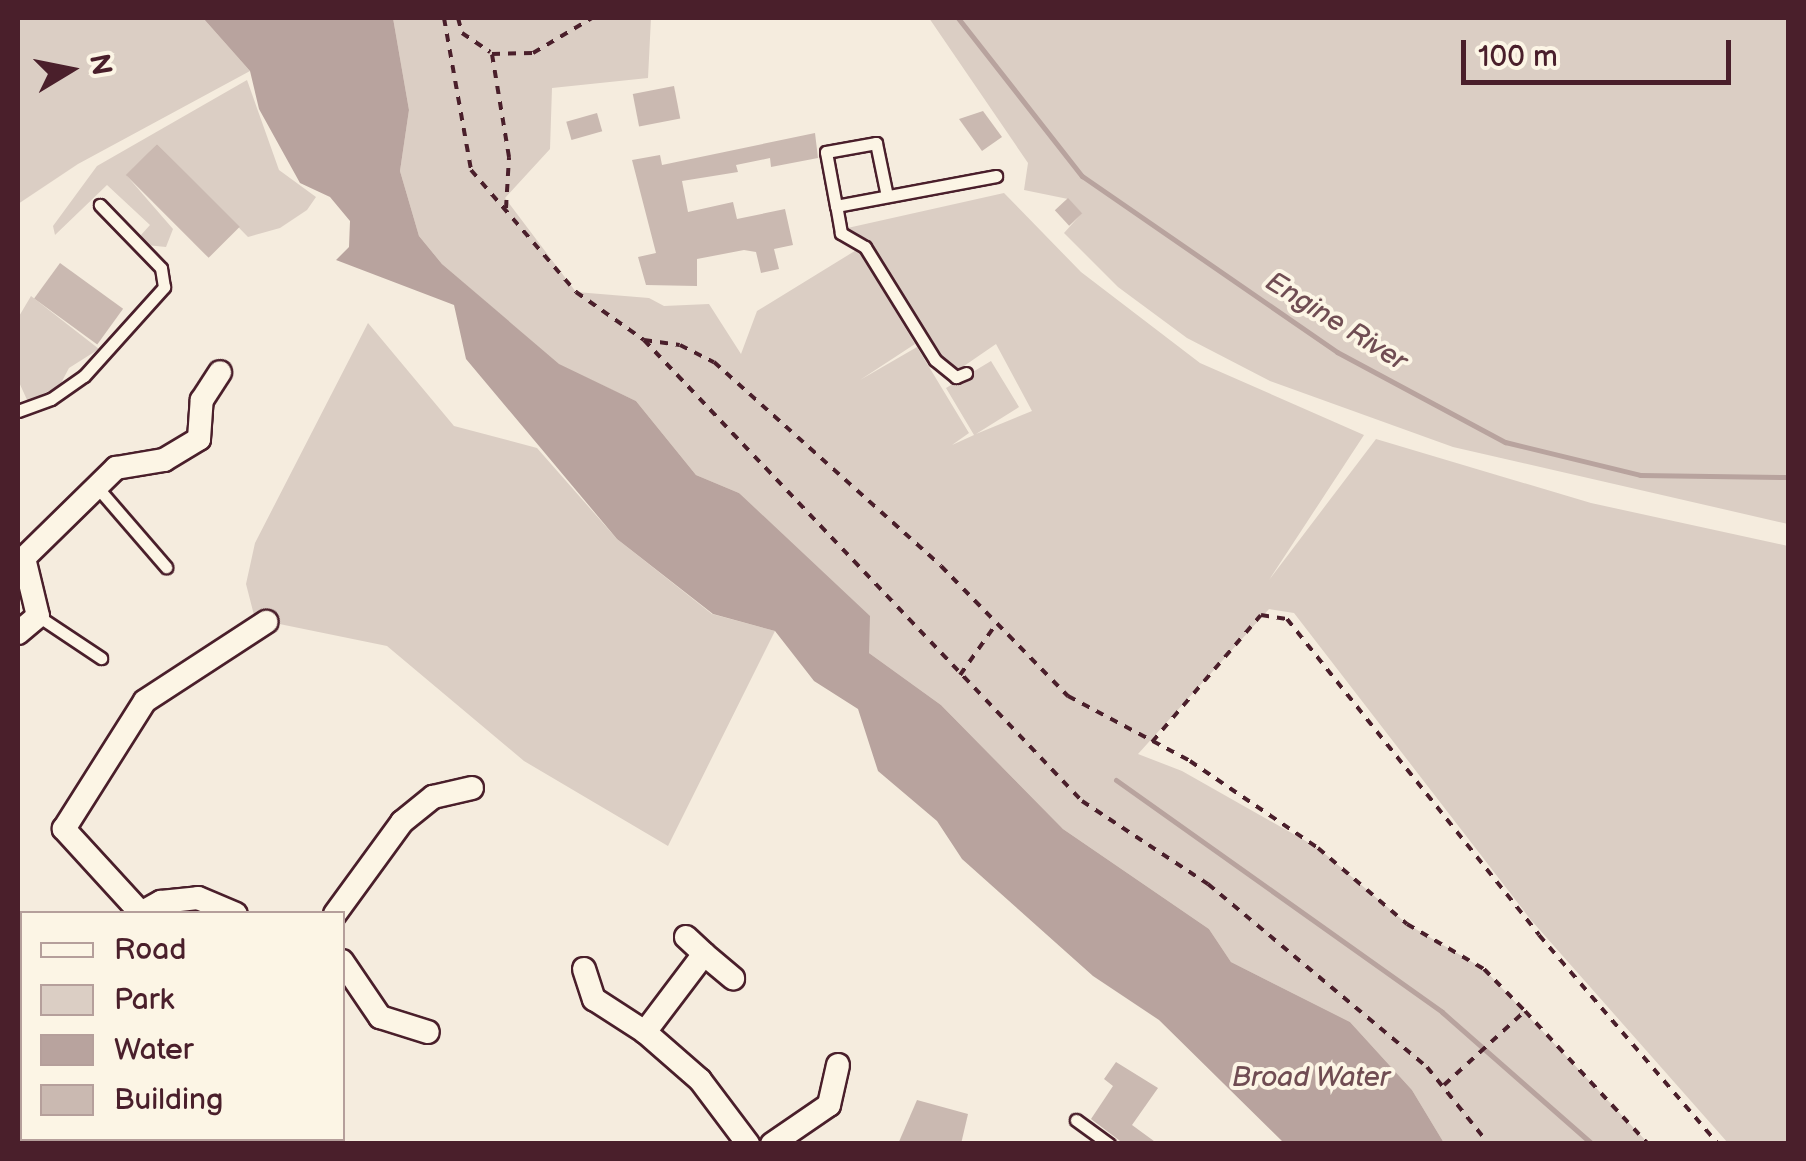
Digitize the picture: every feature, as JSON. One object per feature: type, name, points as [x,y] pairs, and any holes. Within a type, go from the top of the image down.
[{"type":"street","points":[[18,633],[38,616],[24,558],[116,468],[164,460],[199,440],[202,400],[220,372]]},
{"type":"street","points":[[138,911],[64,830],[145,700],[266,622]]},
{"type":"street","points":[[337,911],[402,822],[433,797],[472,788]]},
{"type":"street","points":[[148,911],[198,898],[229,911]]},
{"type":"street","points":[[686,937],[733,978]]},
{"type":"street","points":[[645,1032],[704,954]]},
{"type":"street","points":[[345,964],[380,1017],[428,1032]]},
{"type":"street","points":[[584,970],[594,999],[645,1032],[700,1080],[748,1144]]},
{"type":"street","points":[[772,1144],[829,1104],[838,1065]]},
{"type":"lane","points":[[887,196],[876,143],[826,152],[841,233],[866,246],[935,360],[956,377],[966,373]]},
{"type":"lane","points":[[836,206],[996,176]]},
{"type":"lane","points":[[18,411],[51,399],[84,376],[164,287],[161,268],[100,205]]},
{"type":"lane","points":[[96,488],[166,567]]},
{"type":"lane","points":[[38,616],[101,658]]},
{"type":"lane","points":[[1076,1120],[1108,1144]]},
{"type":"path","points":[[444,18],[471,170],[576,292],[644,340],[1082,801],[1208,884],[1443,1086],[1489,1144]]},
{"type":"path","points":[[458,18],[462,33],[492,54],[534,53],[592,18]]},
{"type":"path","points":[[492,54],[509,157],[506,208]]},
{"type":"path","points":[[644,340],[680,345],[714,362],[941,566],[994,628],[1068,696],[1152,742],[1318,848],[1408,924],[1484,969],[1648,1144]]},
{"type":"path","points":[[1152,742],[1261,615],[1287,619],[1539,935],[1718,1144]]},
{"type":"path","points":[[960,675],[994,628]]},
{"type":"path","points":[[1443,1086],[1526,1012]]},
{"type":"green space","points":[[18,18],[203,18],[250,71],[78,164],[18,204]]},
{"type":"green space","points":[[393,18],[651,18],[648,78],[552,88],[550,149],[505,198],[576,292],[649,298],[664,306],[709,304],[741,354],[757,311],[858,249],[915,344],[860,380],[917,347],[969,433],[952,445],[974,435],[946,388],[991,361],[1019,407],[976,434],[1032,411],[996,344],[948,377],[868,239],[843,229],[1004,193],[1081,272],[1200,363],[1364,435],[1269,580],[1376,439],[1591,503],[1788,546],[1788,1143],[1728,1143],[1531,920],[1294,613],[1269,609],[1138,754],[1182,771],[1318,848],[1407,924],[1484,969],[1648,1143],[1444,1143],[1412,1090],[1350,1022],[1231,962],[1209,929],[1063,829],[941,705],[869,653],[739,493],[696,475],[636,401],[559,365],[442,264],[419,236],[400,171],[409,110]]},
{"type":"green space","points":[[929,18],[1788,18],[1788,524],[1453,447],[1270,381],[1187,338],[1118,287],[1064,233],[1082,213],[1068,199],[1024,190],[1028,163]]},
{"type":"green space","points":[[247,80],[279,170],[316,197],[307,210],[280,228],[248,237],[157,144],[127,176],[173,229],[166,247],[146,245],[141,235],[150,225],[107,185],[55,235],[53,226],[97,166]]},
{"type":"green space","points":[[31,296],[99,349],[69,368],[60,385],[28,402],[18,380],[18,318]]},
{"type":"green space","points":[[368,323],[454,426],[537,448],[617,539],[712,614],[775,631],[668,846],[524,761],[387,646],[255,619],[246,584],[255,543]]},
{"type":"water","name":"Broad Water","points":[[203,18],[393,18],[409,110],[400,171],[419,236],[442,264],[559,364],[636,401],[696,475],[739,493],[870,616],[869,653],[941,705],[1063,829],[1209,929],[1231,962],[1350,1022],[1412,1090],[1444,1143],[1284,1143],[1159,1020],[1093,976],[962,859],[937,821],[878,771],[858,709],[814,681],[775,631],[713,614],[617,539],[466,359],[454,305],[336,260],[349,247],[350,221],[330,197],[300,183],[259,109],[250,71]]},
{"type":"building","points":[[674,86],[680,118],[639,126],[633,94]]},
{"type":"building","points":[[983,111],[1002,137],[982,151],[959,119]]},
{"type":"building","points":[[597,113],[602,131],[571,140],[566,122]]},
{"type":"building","points":[[815,133],[818,158],[771,167],[770,158],[736,165],[738,172],[682,181],[688,212],[733,202],[737,219],[785,209],[793,245],[774,249],[779,269],[761,273],[756,252],[744,250],[697,259],[697,286],[646,285],[638,257],[656,253],[632,160],[660,155],[662,165]]},
{"type":"building","points":[[157,144],[240,227],[209,258],[126,175]]},
{"type":"building","points":[[1068,198],[1082,213],[1069,226],[1055,210]]},
{"type":"building","points":[[60,263],[123,309],[97,344],[34,299]]},
{"type":"building","points":[[1116,1062],[1158,1088],[1132,1125],[1158,1144],[1124,1144],[1091,1119],[1113,1086],[1104,1079]]},
{"type":"building","points":[[917,1100],[968,1114],[961,1144],[898,1144]]},
{"type":"waterway","name":"Engine River","points":[[958,18],[1082,176],[1337,352],[1505,442],[1640,475],[1788,477]]},
{"type":"waterway","points":[[1116,780],[1442,1012],[1592,1144]]}]
